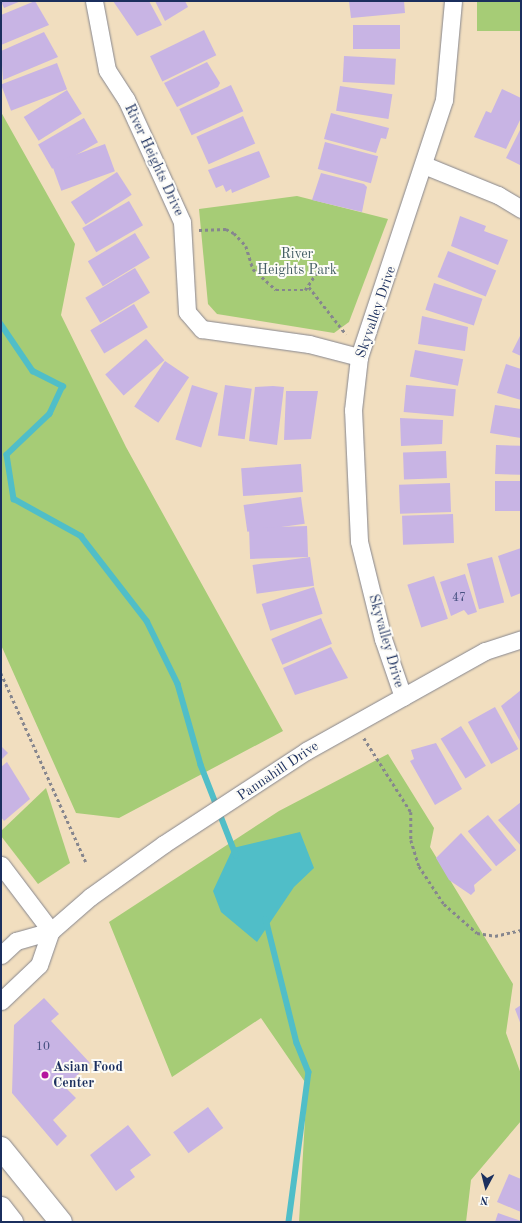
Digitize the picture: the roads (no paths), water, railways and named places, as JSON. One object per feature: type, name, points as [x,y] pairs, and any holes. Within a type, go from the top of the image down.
[{"type":"main road","points":[[1,1148],[61,1222]]},
{"type":"main road","points":[[1,1208],[12,1222]]},
{"type":"street","name":"River Heights Drive","points":[[94,1],[107,70],[126,99],[183,231],[187,312],[202,329],[309,344],[358,357]]},
{"type":"street","name":"Skyvalley Drive","points":[[403,697],[383,640],[359,541],[353,410],[358,357],[424,165],[444,100],[453,1]]},
{"type":"street","points":[[424,165],[498,195],[521,209]]},
{"type":"street","name":"Pannahill Drive","points":[[1,955],[16,941],[51,930],[90,896],[164,844],[306,751],[485,651],[521,639]]},
{"type":"street","points":[[1,865],[51,930]]},
{"type":"street","name":"Pannahill Drive","points":[[1,1001],[39,965],[51,930]]},
{"type":"water","points":[[300,832],[314,868],[294,887],[257,942],[221,912],[213,891],[233,848]]},
{"type":"waterway","points":[[1,324],[33,371],[63,386],[50,414],[7,455],[14,499],[81,536],[147,621],[178,684],[201,765],[236,855]]},
{"type":"waterway","points":[[266,919],[297,1043],[309,1072],[289,1222]]},
{"type":"place","name":"Asian Food Center","points":[[45,1075]]},
{"type":"park label","name":"River Heights Park","points":[[297,262]]}]
